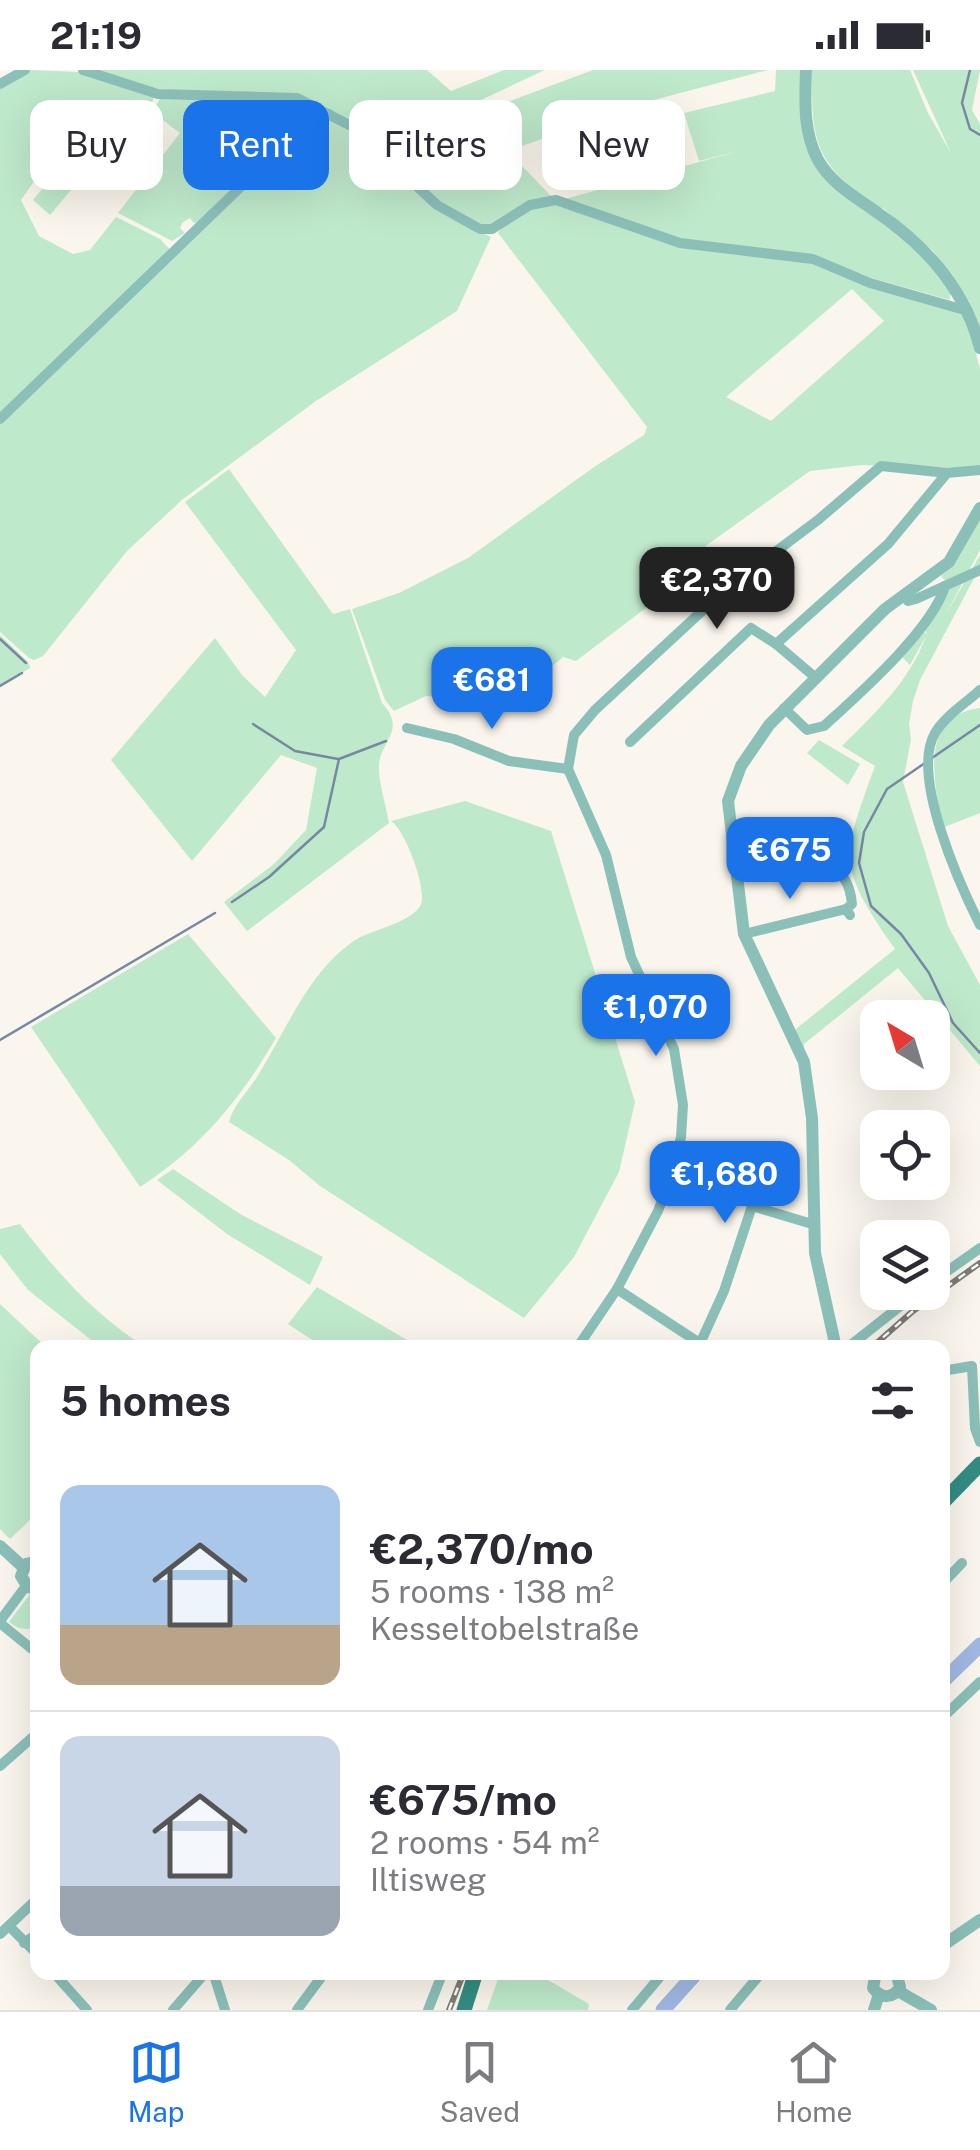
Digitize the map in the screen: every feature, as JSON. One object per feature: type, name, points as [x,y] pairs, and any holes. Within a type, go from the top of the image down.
[{"type":"main road","points":[[950,1495],[980,1464]]},
{"type":"main road","points":[[464,2010],[474,1980]]},
{"type":"street","points":[[0,84],[25,70]]},
{"type":"street","points":[[83,70],[158,94],[297,98],[353,127],[437,205],[480,229],[492,229],[530,205],[556,200],[680,243],[814,259],[870,282],[968,311]]},
{"type":"street","points":[[806,70],[806,125],[821,165],[836,184],[904,232],[938,266],[968,311],[980,348]]},
{"type":"street","points":[[0,419],[309,120],[330,114]]},
{"type":"street","points":[[582,1340],[616,1289],[658,1211],[672,1175],[681,1137],[681,1077],[664,1023],[631,957],[606,855],[568,769],[574,735],[595,710],[728,587],[818,520],[881,466],[946,473],[980,470]]},
{"type":"street","points":[[776,644],[888,544],[946,473]]},
{"type":"street","points":[[834,1340],[815,1253],[812,1118],[804,1062],[744,934],[728,800],[733,782],[754,744],[784,708],[885,609],[950,562],[980,508]]},
{"type":"street","points":[[904,595],[912,600],[980,570]]},
{"type":"street","points":[[784,708],[809,730],[827,724],[938,607],[945,586]]},
{"type":"street","points":[[630,742],[750,628],[816,678]]},
{"type":"street","points":[[980,690],[948,716],[930,747],[930,776],[940,831],[980,925]]},
{"type":"street","points":[[407,728],[454,739],[508,760],[568,769]]},
{"type":"street","points":[[744,934],[848,912],[852,904],[845,876],[822,856]]},
{"type":"street","points":[[704,1340],[752,1206],[812,1224]]},
{"type":"street","points":[[950,1269],[980,1248]]},
{"type":"street","points":[[616,1289],[692,1340]]},
{"type":"street","points":[[857,1340],[895,1310]]},
{"type":"street","points":[[950,1370],[972,1366],[975,1428],[980,1442]]},
{"type":"street","points":[[0,1546],[30,1564],[21,1576],[30,1585]]},
{"type":"street","points":[[950,1576],[962,1563]]},
{"type":"street","points":[[30,1589],[0,1622],[30,1647]]},
{"type":"street","points":[[950,1711],[978,1687]]},
{"type":"street","points":[[0,1766],[30,1740]]},
{"type":"street","points":[[30,1906],[4,1930],[30,1948]]},
{"type":"street","points":[[950,1941],[980,1920]]},
{"type":"street","points":[[24,1942],[30,1938]]},
{"type":"street","points":[[60,1980],[87,2010]]},
{"type":"street","points":[[173,2010],[202,1980]]},
{"type":"street","points":[[213,1980],[226,2010]]},
{"type":"street","points":[[297,2010],[319,1980]]},
{"type":"street","points":[[428,2010],[440,1980]]},
{"type":"street","points":[[632,2010],[657,1980]]},
{"type":"street","points":[[730,2010],[755,1980]]},
{"type":"street","points":[[873,1980],[873,1988],[887,1996],[898,1990],[900,1980]]},
{"type":"street","points":[[898,1990],[931,2010]]},
{"type":"street","points":[[874,2010],[879,1994]]},
{"type":"green space","points":[[32,70],[79,72],[155,95],[153,100],[30,100],[30,187],[21,200],[39,236],[73,254],[90,250],[116,217],[160,239],[171,251],[0,415],[0,87]]},
{"type":"green space","points":[[93,70],[427,70],[451,91],[504,70],[545,70],[481,100],[349,100],[349,129],[329,113],[329,100],[163,90]]},
{"type":"green space","points":[[593,70],[768,70],[654,100],[542,100],[542,139],[522,146],[522,100],[512,100]]},
{"type":"green space","points":[[776,70],[802,70],[811,153],[917,250],[950,290],[950,300],[864,276],[813,256],[680,241],[565,199],[598,190],[685,190],[685,166],[739,151],[699,161],[685,113],[775,91]]},
{"type":"green space","points":[[812,70],[910,70],[951,153],[913,70],[980,70],[972,110],[980,124],[980,333],[966,297],[933,251],[843,180],[822,152],[813,118]]},
{"type":"green space","points":[[161,97],[294,100],[183,100],[183,190],[234,190],[202,221],[194,223],[190,218],[183,222],[180,228],[185,233],[172,241],[118,213],[136,190],[163,190],[163,155],[180,133],[163,120],[163,100],[159,100]]},
{"type":"green space","points":[[329,118],[349,129],[349,190],[422,190],[461,223],[491,237],[457,311],[316,401],[183,499],[127,551],[43,656],[34,660],[0,632],[0,423],[241,190],[329,190]]},
{"type":"green space","points":[[522,166],[552,197],[486,226],[461,218],[426,190],[522,190]]},
{"type":"green space","points":[[41,190],[71,190],[50,215],[33,200]]},
{"type":"green space","points":[[555,202],[678,245],[812,261],[965,313],[980,369],[980,467],[862,465],[810,471],[707,545],[663,595],[576,661],[563,657],[509,703],[426,696],[394,711],[385,700],[352,609],[399,593],[468,558],[644,435],[647,427],[498,233],[516,216]],"holes":[[[852,289],[884,321],[771,421],[726,397]]]},
{"type":"green space","points":[[229,469],[333,614],[350,609],[393,728],[379,764],[389,823],[247,931],[224,902],[274,864],[306,830],[317,768],[281,755],[192,861],[111,760],[215,638],[242,675],[265,697],[296,650],[185,502]]},
{"type":"green space","points":[[980,519],[980,550],[945,616],[980,555],[980,567],[920,680],[909,724],[911,739],[903,782],[948,926],[980,985],[980,1066],[950,1030],[950,1000],[925,1000],[898,968],[804,1044],[804,1062],[791,1033],[895,949],[863,898],[850,861],[856,822],[875,766],[842,746],[911,668],[926,636],[910,665],[901,656],[923,631],[928,635],[923,628],[948,583],[941,576],[956,562]]},
{"type":"green space","points":[[0,635],[30,668],[0,686]]},
{"type":"green space","points":[[980,708],[980,813],[942,828],[935,773],[938,738],[946,724],[960,714]]},
{"type":"green space","points":[[819,740],[860,764],[848,785],[807,753]]},
{"type":"green space","points":[[465,801],[551,831],[635,1102],[619,1172],[574,1257],[524,1318],[229,1122],[324,968],[355,940],[401,921],[421,904],[414,860],[391,821]]},
{"type":"green space","points":[[188,934],[276,1038],[217,1121],[182,1155],[140,1187],[31,1027]]},
{"type":"green space","points":[[173,1169],[240,1214],[323,1257],[310,1285],[227,1234],[157,1180]]},
{"type":"green space","points":[[20,1224],[77,1292],[135,1340],[91,1340],[28,1290],[0,1254],[0,1229]]},
{"type":"green space","points":[[317,1287],[407,1340],[312,1340],[288,1324]]},
{"type":"green space","points":[[0,1304],[39,1340],[30,1340],[30,1519],[10,1539],[0,1529]]},
{"type":"green space","points":[[30,1594],[30,1628],[19,1628],[9,1622]]},
{"type":"green space","points":[[498,1980],[548,1980],[589,2004],[588,2010],[487,2010]]},
{"type":"waterway","points":[[970,70],[962,103],[970,129],[980,135]]},
{"type":"waterway","points":[[0,639],[26,663]]},
{"type":"waterway","points":[[0,686],[22,673]]},
{"type":"waterway","points":[[253,724],[295,751],[338,759]]},
{"type":"waterway","points":[[932,758],[980,725]]},
{"type":"waterway","points":[[232,902],[269,877],[324,827],[339,759],[386,741]]},
{"type":"waterway","points":[[925,763],[887,789],[864,832],[859,863],[871,906],[901,934],[929,973],[953,1023],[980,1053]]},
{"type":"waterway","points":[[0,1040],[215,913]]},
{"type":"waterway","points":[[950,1674],[980,1645]]},
{"type":"waterway","points":[[663,2010],[690,1980]]},
{"type":"railway","points":[[880,1340],[980,1263]]},
{"type":"railway","points":[[449,2010],[461,1980]]}]
